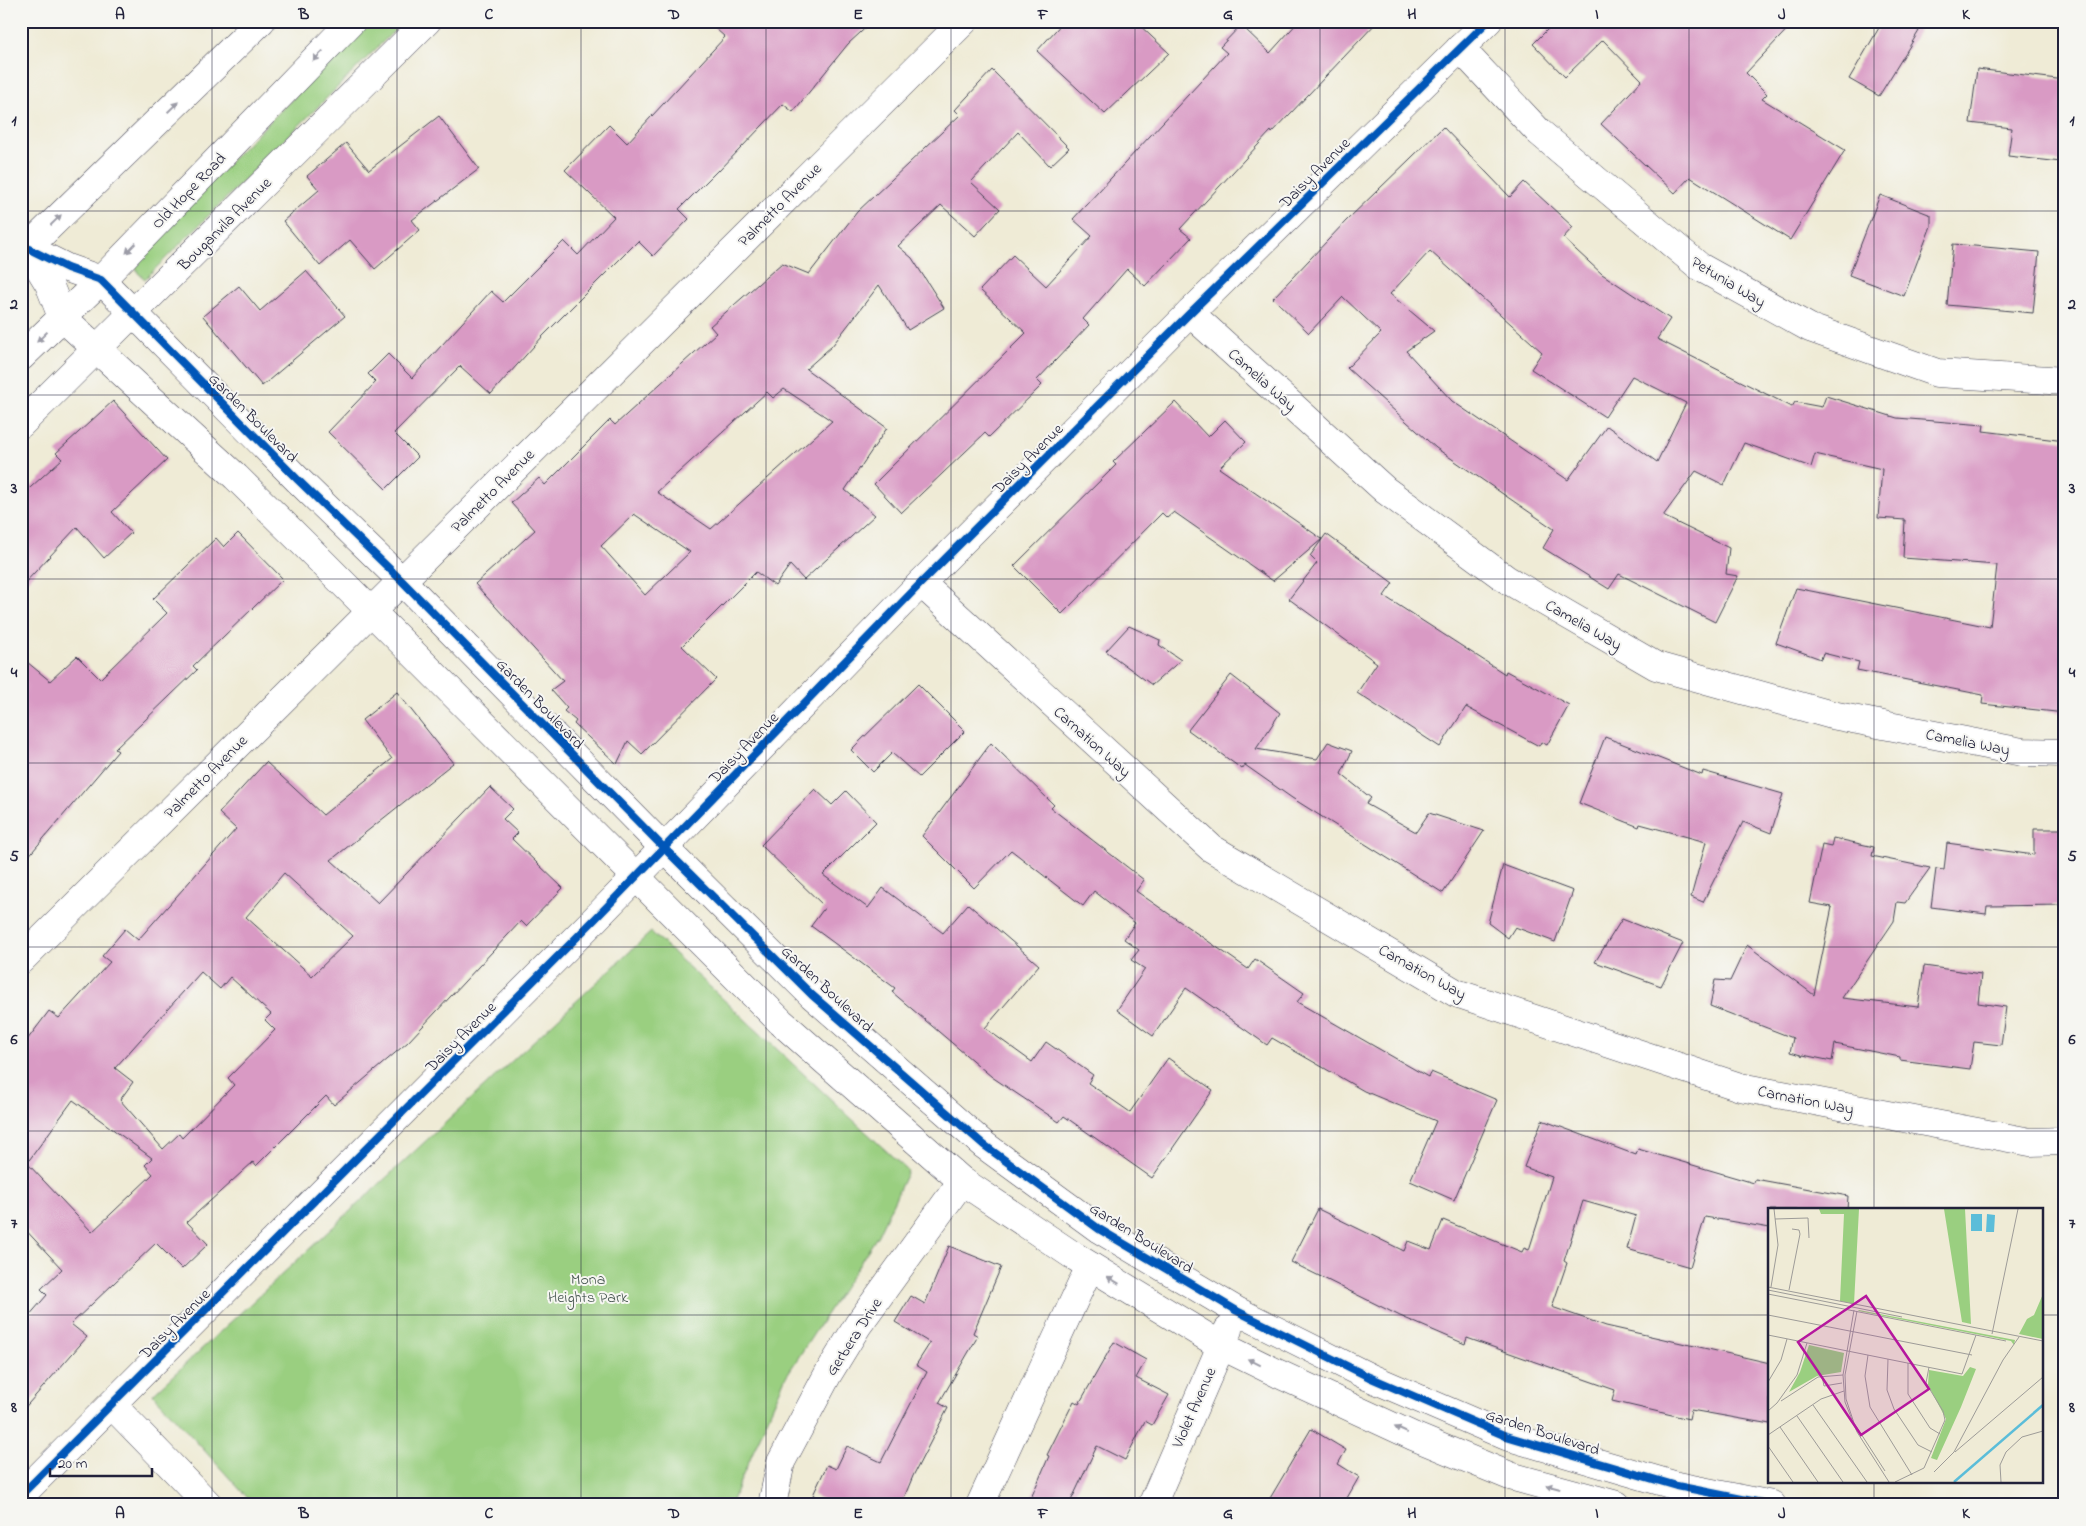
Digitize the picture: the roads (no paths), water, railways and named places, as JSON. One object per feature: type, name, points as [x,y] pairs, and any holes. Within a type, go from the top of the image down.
[{"type":"street","points":[[261,21],[24,251],[49,284],[62,317],[236,477],[780,1022],[962,1181],[1090,1266],[1220,1345],[1413,1436],[1510,1476],[1617,1505]]},
{"type":"street","name":"Old Hope Road","points":[[21,357],[101,280],[352,21]]},
{"type":"street","name":"Bouganvila Avenue","points":[[21,424],[427,21]]},
{"type":"street","name":"Palmetto Avenue","points":[[21,960],[964,21]]},
{"type":"street","name":"Daisy Avenue","points":[[21,1495],[637,877],[921,583],[1190,313],[1488,21]]},
{"type":"street","name":"Petunia Way","points":[[1460,48],[1539,132],[1700,267],[1793,319],[1810,328],[1937,373],[2065,380]]},
{"type":"street","name":"Garden Boulevard","points":[[24,251],[101,280],[812,995],[984,1146],[1099,1229],[1237,1311],[1369,1377],[1506,1436],[1677,1486],[1772,1505]]},
{"type":"street","name":"Camelia Way","points":[[1190,313],[1385,490],[1506,579],[1656,666],[1832,715],[2022,752],[2065,753]]},
{"type":"street","name":"Carnation Way","points":[[921,583],[1211,848],[1456,993],[1740,1087],[2030,1142],[2065,1141]]},
{"type":"street","name":"Gerbera Drive","points":[[772,1505],[781,1462],[828,1374],[858,1325],[962,1181]]},
{"type":"street","points":[[980,1505],[1090,1266]]},
{"type":"street","name":"Violet Avenue","points":[[1152,1505],[1220,1345],[1237,1311]]},
{"type":"street","points":[[112,1405],[209,1505]]},
{"type":"park label","name":"Mona Heights Park","points":[[588,1287]]}]
